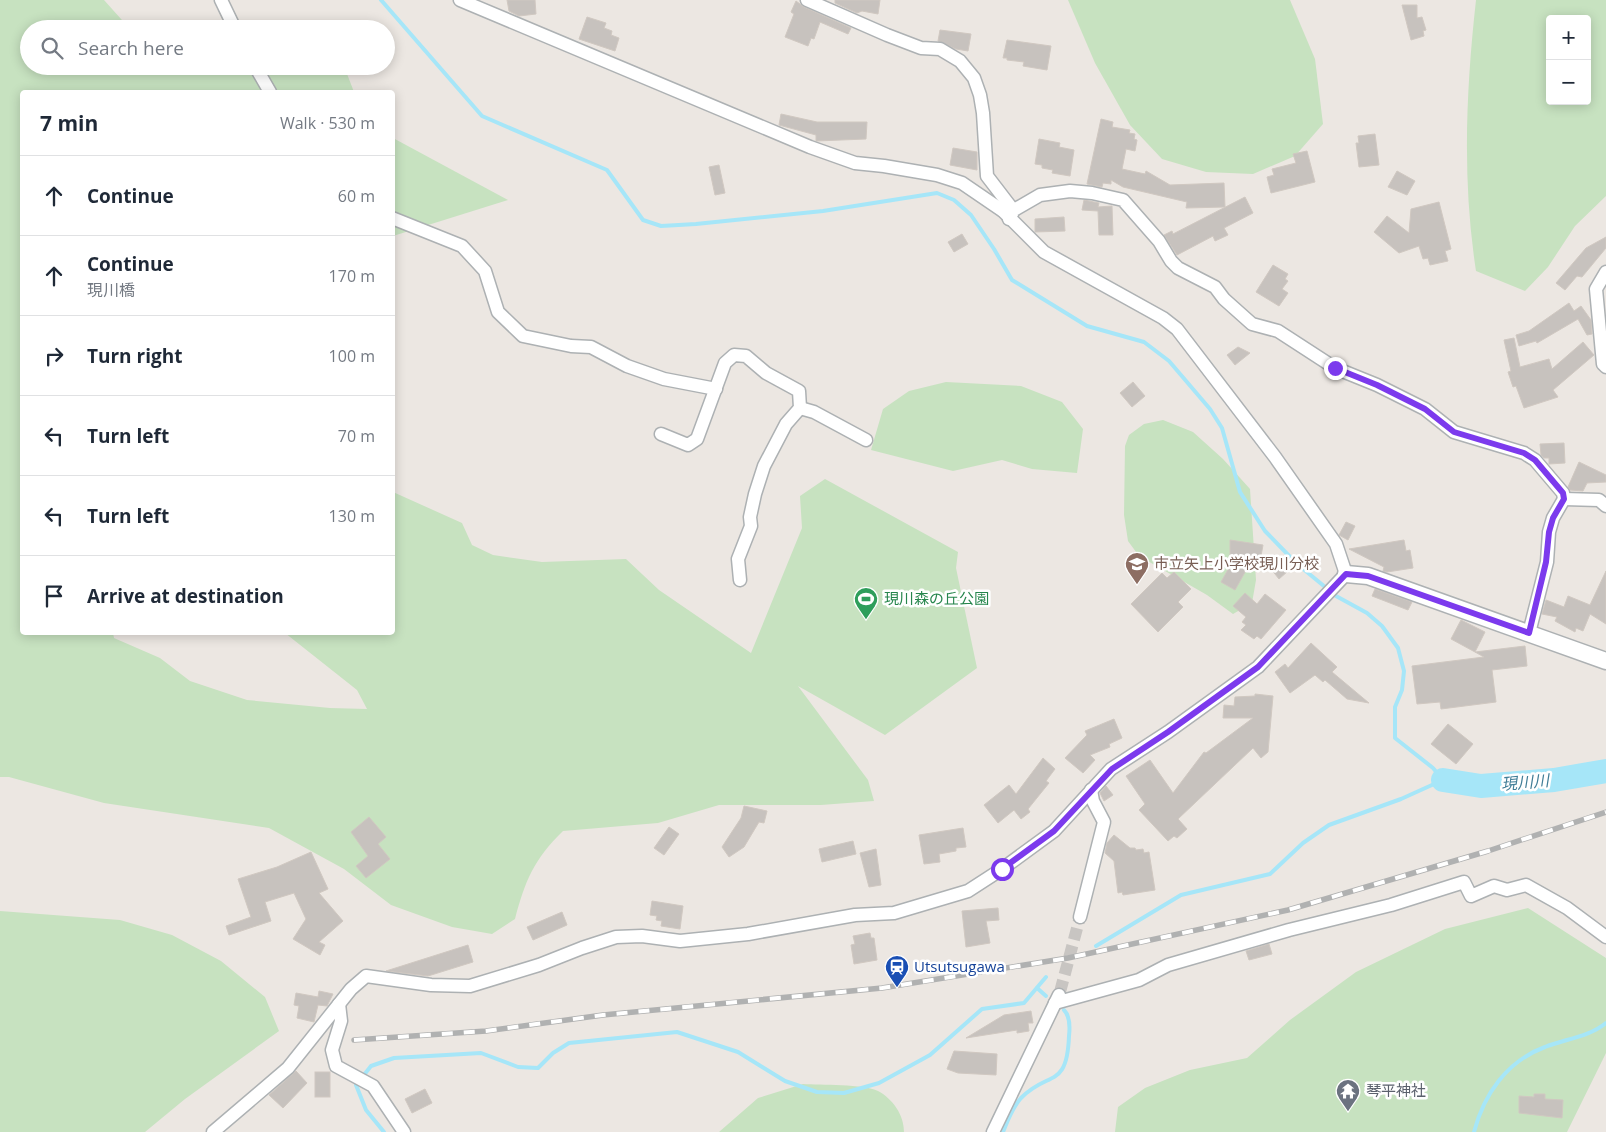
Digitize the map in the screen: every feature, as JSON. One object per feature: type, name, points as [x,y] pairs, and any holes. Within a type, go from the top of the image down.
[{"type":"street","points":[[221,0],[231,20]]},
{"type":"street","points":[[460,0],[810,147],[855,163],[937,175],[962,183],[1006,215],[1044,252],[1163,318],[1177,329],[1225,389],[1336,544],[1342,578]]},
{"type":"street","points":[[807,0],[887,36],[921,48],[940,49],[960,61],[974,78],[980,95],[987,176],[1010,206],[1006,215]]},
{"type":"street","points":[[260,75],[269,90]]},
{"type":"street","points":[[1006,215],[1040,194],[1085,192],[1123,200],[1159,241],[1174,265],[1215,286],[1224,299],[1252,324],[1278,331],[1335,368],[1377,385],[1425,409],[1454,432],[1524,453],[1535,460],[1563,493],[1564,499],[1553,518],[1549,532],[1546,562],[1529,633]]},
{"type":"street","points":[[395,219],[462,246],[485,271],[498,312],[523,336],[571,346],[591,347],[627,366],[664,379],[716,389]]},
{"type":"street","points":[[1606,272],[1596,289],[1603,364],[1606,368]]},
{"type":"street","points":[[661,434],[688,445],[697,439],[725,363],[734,355],[746,356],[766,373],[799,391],[800,408],[786,424],[764,466],[755,494],[750,517],[751,526],[738,559],[740,580]]},
{"type":"street","points":[[800,408],[814,412],[866,440]]},
{"type":"street","points":[[1564,499],[1599,500],[1606,506]]},
{"type":"street","points":[[214,1132],[288,1068],[338,1004],[366,976],[431,985],[470,986],[539,965],[616,937],[642,936],[680,941],[748,934],[855,915],[894,912],[935,902],[968,891],[1054,831],[1112,769],[1168,732],[1258,667],[1342,578],[1368,576],[1606,661]]},
{"type":"street","points":[[1080,917],[1104,822],[1093,801],[1091,790]]},
{"type":"street","points":[[993,1132],[1057,997],[1139,980],[1168,965],[1289,930],[1390,905],[1464,882],[1470,896],[1494,886],[1507,890],[1526,885],[1567,908],[1606,937]]},
{"type":"street","points":[[338,1004],[341,1021],[332,1050],[336,1066],[374,1086],[404,1132]]},
{"type":"green space","points":[[0,0],[104,0],[122,20],[20,20],[20,75],[347,75],[353,90],[20,90],[20,635],[113,635],[114,638],[160,658],[190,681],[247,700],[330,708],[367,709],[357,690],[288,635],[395,635],[395,493],[462,523],[472,545],[493,555],[542,562],[626,559],[659,590],[751,653],[802,528],[800,496],[825,479],[958,552],[956,568],[977,668],[885,735],[798,686],[868,780],[874,801],[821,805],[719,805],[658,823],[563,831],[545,851],[532,871],[515,919],[492,934],[452,927],[391,905],[344,869],[269,828],[104,803],[9,777],[0,777]]},
{"type":"green space","points":[[1068,0],[1290,0],[1315,59],[1323,124],[1295,156],[1253,174],[1206,172],[1162,159],[1130,125],[1095,63]]},
{"type":"green space","points":[[1476,0],[1606,0],[1606,196],[1575,226],[1548,267],[1525,291],[1476,271],[1467,169],[1470,68]]},
{"type":"green space","points":[[395,139],[508,200],[395,235]]},
{"type":"green space","points":[[946,382],[1021,386],[1062,402],[1083,429],[1077,473],[1032,469],[1002,460],[953,471],[871,450],[883,409],[909,391]]},
{"type":"green space","points":[[1163,420],[1193,432],[1223,459],[1250,489],[1256,580],[1252,603],[1233,614],[1207,595],[1139,556],[1128,541],[1124,515],[1125,446],[1129,435],[1144,424]]},
{"type":"green space","points":[[1528,908],[1606,958],[1606,1053],[1567,1132],[1115,1132],[1118,1107],[1145,1088],[1190,1070],[1247,1058],[1290,1020],[1356,972],[1445,929]]},
{"type":"green space","points":[[0,911],[120,920],[172,935],[221,961],[265,997],[279,1031],[185,1099],[145,1132],[0,1132]]},
{"type":"green space","points":[[803,1084],[853,1086],[878,1091],[897,1108],[904,1132],[719,1132],[758,1098]]},
{"type":"building","points":[[507,0],[535,0],[536,14],[519,16],[509,11]]},
{"type":"building","points":[[835,0],[880,0],[878,14],[862,11],[857,13],[835,3]]},
{"type":"building","points":[[796,1],[804,7],[851,28],[848,34],[820,22],[814,39],[811,38],[808,46],[785,37],[794,14],[791,12]]},
{"type":"building","points":[[1402,5],[1417,5],[1417,18],[1422,17],[1426,30],[1423,31],[1424,36],[1411,40]]},
{"type":"building","points":[[587,17],[606,23],[604,28],[612,31],[611,35],[619,38],[615,51],[579,39]]},
{"type":"building","points":[[940,30],[971,34],[968,51],[956,49],[938,41]]},
{"type":"building","points":[[1007,40],[1051,46],[1047,70],[1023,66],[1024,62],[1003,58]]},
{"type":"building","points":[[781,114],[817,122],[867,122],[866,139],[816,141],[816,135],[779,125]]},
{"type":"building","points":[[1101,119],[1113,122],[1112,127],[1130,130],[1129,133],[1135,134],[1134,139],[1137,140],[1135,151],[1126,149],[1122,169],[1145,174],[1146,171],[1170,185],[1224,183],[1225,207],[1186,208],[1187,202],[1123,187],[1111,180],[1111,184],[1103,183],[1102,187],[1087,184]]},
{"type":"building","points":[[1375,134],[1379,165],[1359,167],[1356,143],[1359,143],[1358,136]]},
{"type":"building","points":[[1039,139],[1060,143],[1059,147],[1074,150],[1070,176],[1052,173],[1053,170],[1042,168],[1042,165],[1035,164]]},
{"type":"building","points":[[953,148],[977,152],[977,170],[950,165]]},
{"type":"building","points":[[1307,151],[1315,182],[1271,193],[1267,177],[1274,175],[1272,169],[1296,163],[1293,154]]},
{"type":"building","points":[[719,165],[725,193],[715,195],[709,167]]},
{"type":"building","points":[[1397,171],[1415,181],[1407,195],[1388,187]]},
{"type":"building","points":[[1245,197],[1253,213],[1224,228],[1228,235],[1215,241],[1213,236],[1177,255],[1164,235],[1172,231],[1173,234]]},
{"type":"building","points":[[1084,200],[1099,203],[1098,207],[1112,206],[1113,235],[1099,235],[1098,211],[1082,210]]},
{"type":"building","points":[[1439,202],[1451,249],[1445,251],[1448,261],[1430,265],[1428,258],[1423,259],[1419,246],[1399,253],[1374,232],[1387,216],[1409,233],[1411,209]]},
{"type":"building","points":[[1064,217],[1065,231],[1035,232],[1035,219]]},
{"type":"building","points":[[962,234],[968,244],[954,252],[948,242]]},
{"type":"building","points":[[1606,237],[1606,248],[1582,277],[1577,276],[1565,290],[1556,283],[1586,248]]},
{"type":"building","points":[[1273,265],[1288,274],[1285,279],[1288,281],[1282,289],[1288,293],[1279,306],[1256,292]]},
{"type":"building","points":[[1569,303],[1574,311],[1581,306],[1591,320],[1592,334],[1587,335],[1578,319],[1537,343],[1536,341],[1519,346],[1516,335],[1529,331]]},
{"type":"building","points":[[1514,338],[1520,367],[1549,359],[1552,369],[1583,342],[1594,355],[1553,390],[1558,397],[1524,408],[1516,386],[1513,387],[1508,372],[1511,371],[1504,340]]},
{"type":"building","points":[[1238,347],[1250,353],[1235,365],[1227,355]]},
{"type":"building","points":[[1133,382],[1145,396],[1132,407],[1120,393]]},
{"type":"building","points":[[1564,443],[1565,463],[1549,464],[1549,458],[1544,458],[1541,455],[1540,444]]},
{"type":"building","points":[[1579,462],[1606,475],[1606,482],[1587,483],[1583,491],[1570,490],[1568,487]]},
{"type":"building","points":[[1346,522],[1355,526],[1348,540],[1339,535]]},
{"type":"building","points":[[1230,540],[1263,545],[1259,567],[1249,565],[1235,590],[1221,582],[1230,566]]},
{"type":"building","points":[[1404,540],[1406,551],[1410,550],[1413,568],[1383,571],[1384,567],[1349,549]]},
{"type":"building","points":[[1275,555],[1288,571],[1279,579],[1271,569],[1261,567]]},
{"type":"building","points":[[1606,571],[1606,624],[1590,614],[1583,631],[1576,628],[1575,632],[1555,621],[1557,617],[1542,614],[1546,600],[1564,607],[1568,596],[1590,605]]},
{"type":"building","points":[[1174,572],[1191,589],[1178,602],[1183,607],[1158,632],[1131,604],[1162,573],[1167,578]]},
{"type":"building","points":[[1375,589],[1412,602],[1408,610],[1372,596]]},
{"type":"building","points":[[1245,593],[1257,604],[1265,594],[1286,610],[1261,639],[1257,636],[1254,639],[1241,630],[1246,625],[1242,622],[1246,617],[1233,606]]},
{"type":"building","points":[[1461,620],[1485,632],[1475,652],[1451,639]]},
{"type":"building","points":[[1311,643],[1337,667],[1332,672],[1369,703],[1347,699],[1325,680],[1323,682],[1315,675],[1290,693],[1275,672],[1285,664],[1288,668]]},
{"type":"building","points":[[1525,646],[1527,666],[1492,670],[1496,702],[1441,709],[1440,702],[1417,704],[1412,666],[1484,657],[1475,652]]},
{"type":"building","points":[[1255,694],[1273,696],[1268,752],[1261,758],[1253,748],[1178,819],[1187,829],[1177,838],[1174,836],[1168,841],[1139,810],[1145,804],[1126,776],[1150,760],[1173,793],[1204,752],[1206,753],[1253,718],[1223,718],[1224,705],[1234,706],[1235,697],[1255,696]]},
{"type":"building","points":[[1114,719],[1122,738],[1109,744],[1110,747],[1090,755],[1095,760],[1083,773],[1065,758],[1087,735],[1085,731]]},
{"type":"building","points":[[1448,724],[1473,744],[1456,764],[1431,744]]},
{"type":"building","points":[[1043,758],[1055,769],[1046,781],[1049,783],[1028,809],[1030,812],[1021,819],[1014,810],[998,823],[984,805],[1009,785],[1016,794]]},
{"type":"building","points":[[1106,786],[1113,795],[1104,801],[1100,793]]},
{"type":"building","points":[[744,806],[767,811],[764,823],[759,822],[744,847],[729,857],[722,847],[741,818]]},
{"type":"building","points":[[369,817],[386,837],[378,844],[390,859],[366,878],[356,866],[368,856],[351,832]]},
{"type":"building","points":[[669,827],[679,834],[664,855],[654,848]]},
{"type":"building","points":[[963,828],[966,847],[956,848],[956,851],[939,854],[940,862],[924,864],[919,835]]},
{"type":"building","points":[[1114,835],[1130,848],[1135,848],[1136,850],[1143,849],[1144,853],[1149,852],[1155,890],[1123,895],[1122,892],[1118,893],[1114,861],[1105,853],[1107,843]]},
{"type":"building","points":[[853,841],[856,854],[822,862],[819,849]]},
{"type":"building","points":[[876,849],[881,885],[869,887],[860,853]]},
{"type":"building","points":[[311,852],[328,889],[319,893],[343,921],[319,942],[325,945],[320,955],[293,939],[306,919],[294,893],[265,902],[271,921],[229,935],[226,926],[251,917],[238,879],[277,867]]},
{"type":"building","points":[[652,901],[683,906],[680,929],[661,926],[662,921],[656,920],[657,916],[650,915]]},
{"type":"building","points":[[998,908],[999,920],[986,921],[990,943],[966,947],[962,911]]},
{"type":"building","points":[[562,912],[567,925],[533,940],[527,927]]},
{"type":"building","points":[[870,933],[871,938],[874,938],[877,960],[854,964],[851,945],[855,944],[853,936]]},
{"type":"building","points":[[1269,944],[1272,954],[1249,960],[1246,951]]},
{"type":"building","points":[[468,945],[473,962],[428,976],[386,971]]},
{"type":"building","points":[[319,991],[333,994],[327,1006],[318,1005],[314,1022],[297,1018],[299,1006],[294,1005],[296,993],[318,997]]},
{"type":"building","points":[[1031,1011],[1033,1023],[1028,1023],[1029,1031],[1017,1033],[1017,1030],[966,1038],[1004,1015]]},
{"type":"building","points":[[954,1051],[997,1054],[996,1075],[958,1073],[947,1069]]},
{"type":"building","points":[[296,1071],[307,1083],[283,1108],[269,1095]]},
{"type":"building","points":[[315,1072],[330,1072],[330,1097],[315,1097]]},
{"type":"building","points":[[425,1089],[432,1103],[412,1113],[405,1099]]},
{"type":"building","points":[[1534,1094],[1545,1094],[1545,1099],[1563,1100],[1562,1118],[1519,1113],[1519,1096],[1534,1097]]},
{"type":"waterway","points":[[381,0],[482,116],[607,170],[643,220],[661,226],[696,224],[823,211],[937,193],[954,200],[971,215],[1012,280],[1087,326],[1144,342],[1169,361],[1210,409],[1222,428],[1240,492],[1265,531],[1296,563],[1336,596],[1367,613],[1382,626],[1398,648],[1404,671],[1402,690],[1395,707],[1395,738],[1433,768],[1443,780],[1401,799],[1329,825],[1303,843],[1270,874],[1181,895],[1096,946]]},
{"type":"waterway","name":"現川川","points":[[1443,780],[1481,786],[1554,780],[1606,771]]},
{"type":"waterway","points":[[384,1132],[366,1110],[356,1085],[371,1066],[394,1058],[481,1053],[518,1067],[538,1068],[553,1053],[569,1043],[677,1032],[738,1052],[785,1081],[817,1092],[844,1093],[879,1083],[930,1055],[982,1009],[1024,1003],[1046,977]]},
{"type":"waterway","points":[[1037,988],[1046,996]]},
{"type":"waterway","points":[[1003,1132],[1021,1098],[1040,1084],[1054,1077],[1064,1065],[1069,1029],[1068,1018],[1064,1010]]},
{"type":"waterway","points":[[1474,1132],[1478,1118],[1491,1092],[1508,1070],[1531,1053],[1585,1035],[1606,1023]]},
{"type":"tunnel","points":[[1060,992],[1080,917]]},
{"type":"railway","points":[[354,1040],[486,1031],[603,1015],[882,988],[1068,958],[1288,910],[1488,851],[1606,812]]},
{"type":"place","name":"市立矢上小学校現川分校","points":[[1137,585]]},
{"type":"place","name":"現川森の丘公園","points":[[866,620]]},
{"type":"place","name":"Utsutsugawa","points":[[897,988]]},
{"type":"place","name":"琴平神社","points":[[1348,1112]]},
{"type":"route","points":[[1002,869],[1054,831],[1112,769],[1168,732],[1258,667],[1346,574],[1368,576],[1529,633],[1541,589],[1549,532],[1553,518],[1564,499],[1563,493],[1535,460],[1524,453],[1454,432],[1425,409],[1377,385],[1335,368]]}]
